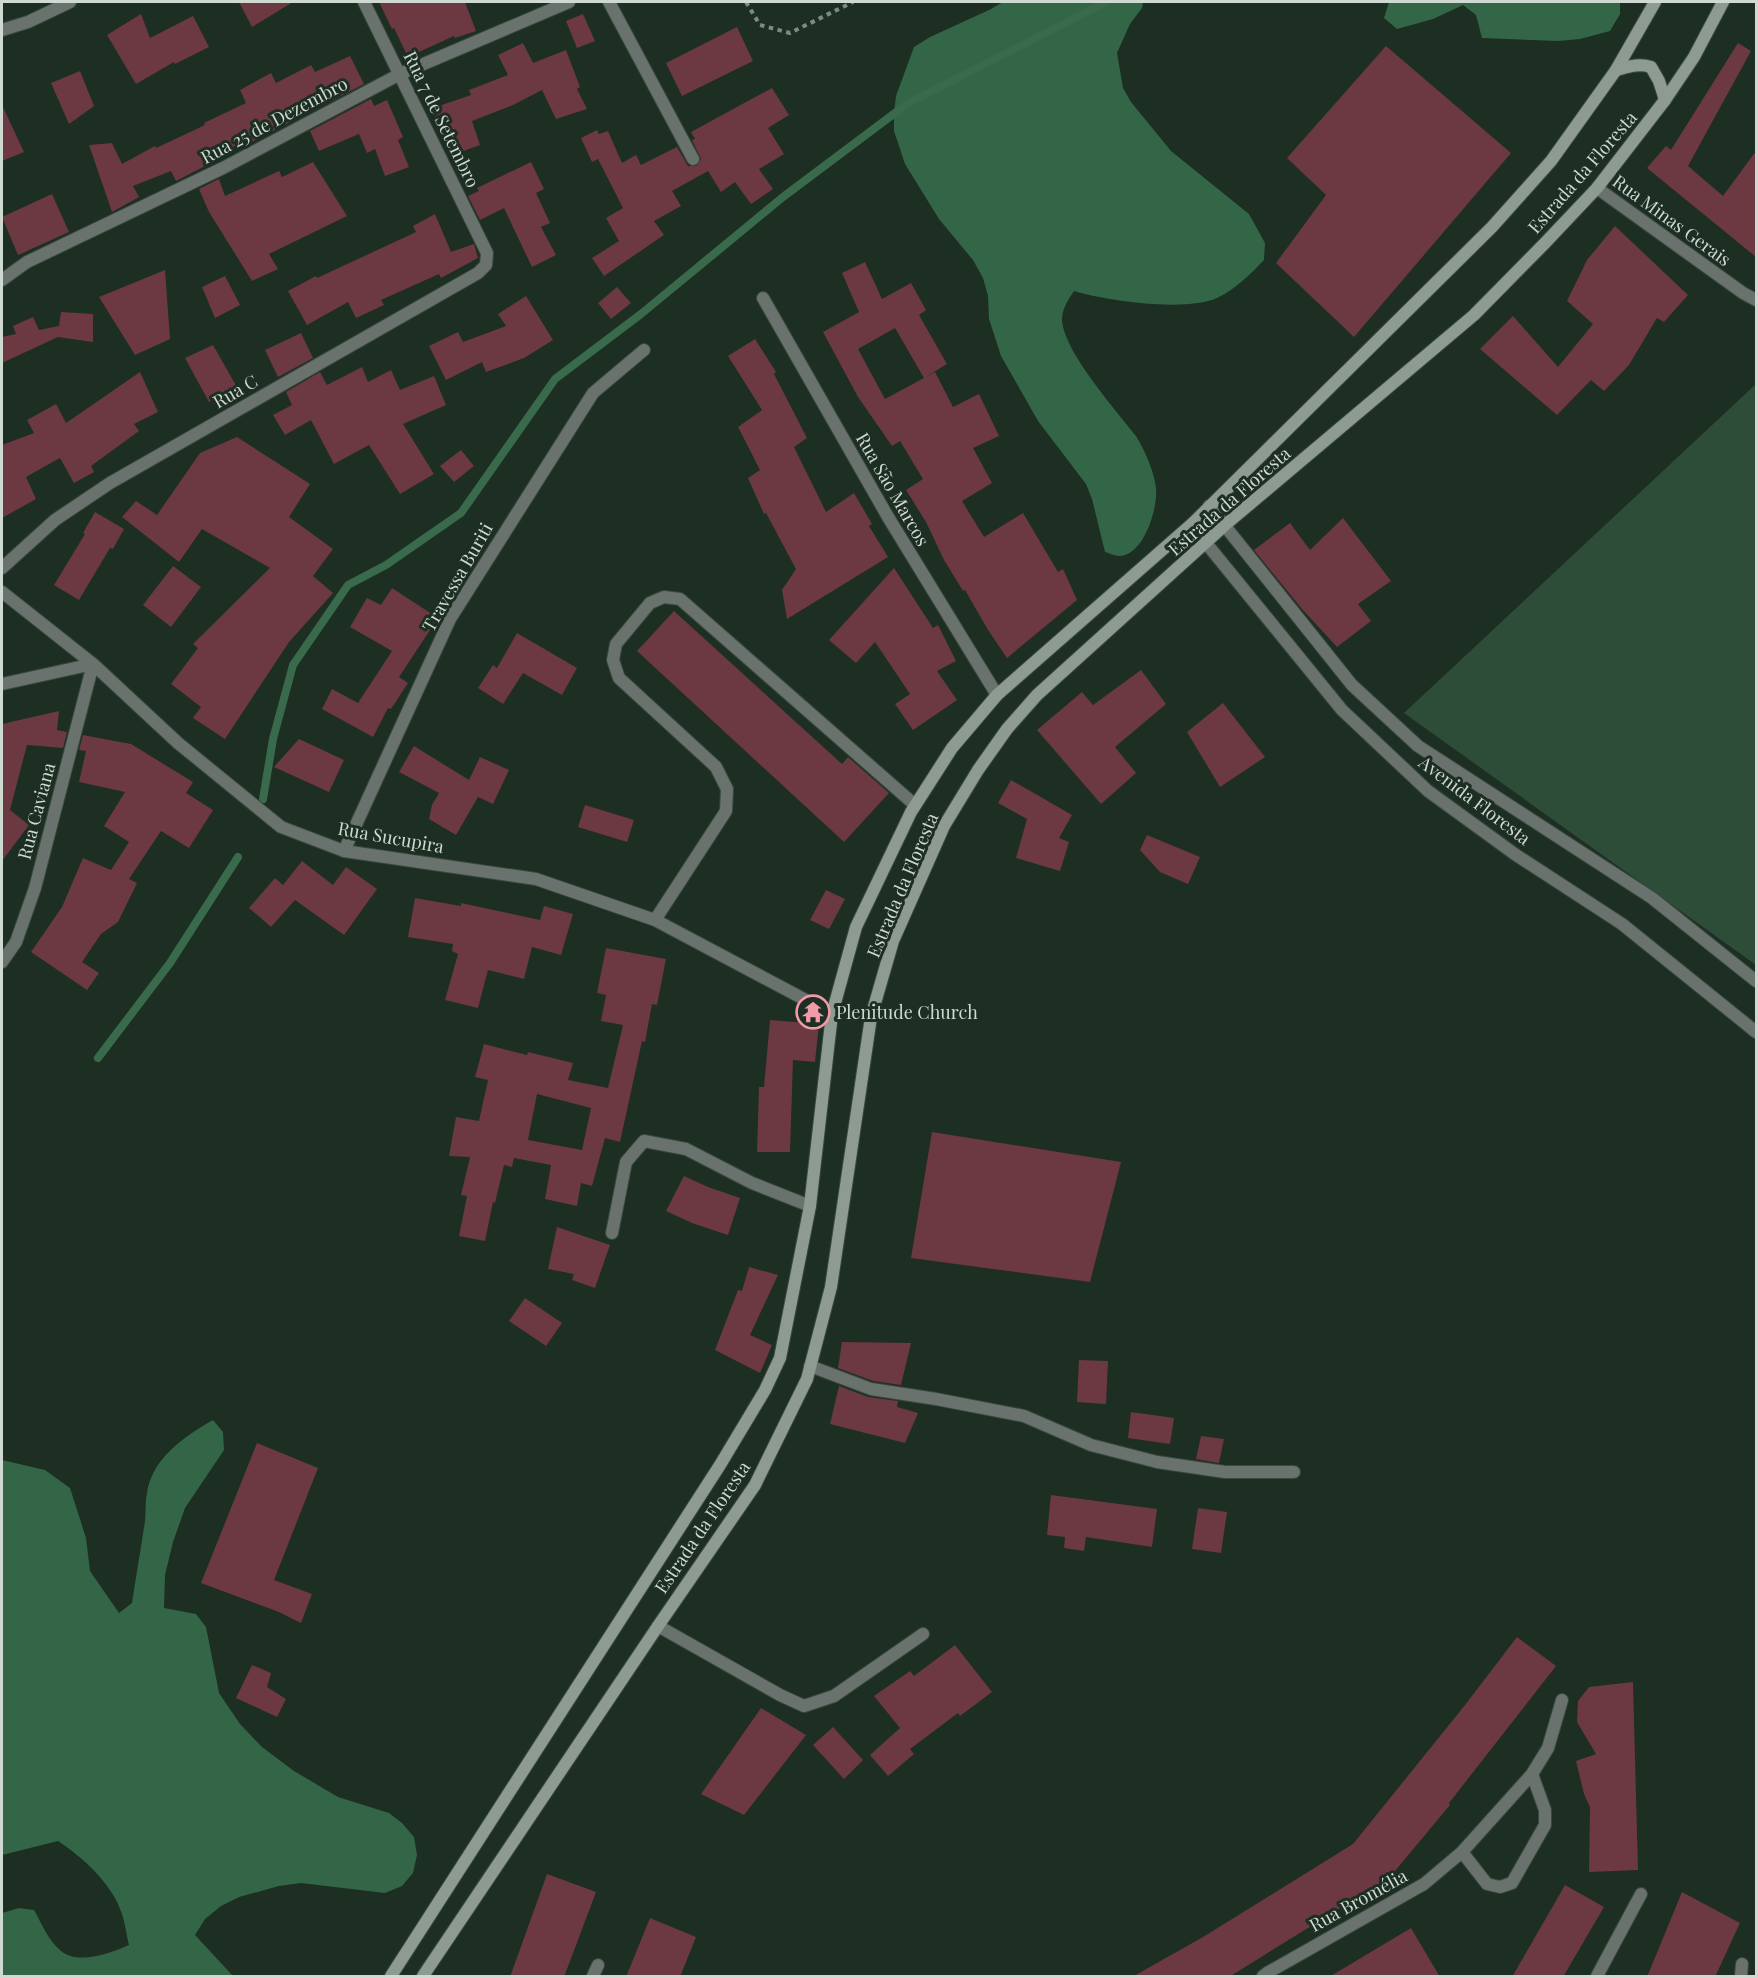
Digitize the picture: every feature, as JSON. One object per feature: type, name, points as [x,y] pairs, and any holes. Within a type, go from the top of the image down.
[{"type":"main road","name":"Estrada da Floresta","points":[[391,1977],[714,1475],[765,1390],[780,1358],[810,1206],[832,1014],[856,927],[915,805],[952,748],[997,695],[1193,523],[1492,227],[1551,162],[1616,70],[1655,2]]},
{"type":"main road","name":"Estrada da Floresta","points":[[423,1977],[755,1485],[807,1379],[831,1287],[871,1017],[893,941],[944,826],[978,770],[1007,729],[1037,695],[1225,525],[1474,315],[1597,188],[1665,100],[1694,57],[1723,2]]},
{"type":"main road","points":[[1616,70],[1644,64],[1651,67],[1659,81],[1665,100]]},
{"type":"street","points":[[2,30],[28,22],[70,2]]},
{"type":"street","name":"Rua 7 de Setembro","points":[[364,2],[488,253]]},
{"type":"street","name":"Rua 25 de Dezembro","points":[[2,280],[27,262],[223,168],[400,74],[569,2]]},
{"type":"street","points":[[609,2],[693,159]]},
{"type":"street","name":"Rua Minas Gerais","points":[[1597,188],[1756,300]]},
{"type":"street","name":"Rua C","points":[[2,568],[55,520],[110,483],[478,273],[486,265],[488,253]]},
{"type":"street","name":"Rua São Marcos","points":[[763,298],[888,517],[997,695]]},
{"type":"street","name":"Travessa Buriti","points":[[344,851],[450,620],[593,393],[644,350]]},
{"type":"street","name":"Avenida Floresta","points":[[1209,506],[1352,685],[1418,746],[1652,898],[1756,981]]},
{"type":"street","name":"Avenida Floresta","points":[[1193,523],[1206,543],[1342,710],[1428,791],[1516,855],[1622,924],[1756,1032]]},
{"type":"street","name":"Rua Sucupira","points":[[2,592],[93,664],[178,743],[281,827],[344,851],[536,879],[655,920],[832,1014]]},
{"type":"street","points":[[655,920],[726,811],[726,789],[716,767],[619,678],[612,660],[616,644],[650,603],[664,597],[680,599],[915,805]]},
{"type":"street","points":[[2,684],[93,664]]},
{"type":"street","name":"Rua Caviana","points":[[2,962],[16,942],[35,888],[93,664]]},
{"type":"street","points":[[612,1233],[626,1162],[644,1141],[686,1149],[752,1183],[810,1206]]},
{"type":"street","points":[[810,1366],[872,1389],[1024,1416],[1092,1445],[1157,1462],[1225,1472],[1294,1472]]},
{"type":"street","points":[[658,1626],[780,1695],[804,1706],[834,1696],[923,1634]]},
{"type":"street","name":"Rua Bromélia","points":[[1266,1975],[1424,1884],[1461,1852],[1532,1774],[1548,1748],[1562,1700]]},
{"type":"street","points":[[1461,1852],[1487,1884],[1500,1887],[1512,1882],[1545,1825],[1545,1810],[1532,1774]]},
{"type":"street","points":[[1597,1977],[1641,1894]]},
{"type":"path","points":[[746,2],[760,25],[790,33],[854,2]]},
{"type":"green space","points":[[1003,2],[1143,2],[1142,8],[1130,24],[1117,53],[1123,88],[1131,102],[1171,151],[1249,214],[1265,243],[1264,260],[1230,291],[1217,298],[1186,304],[1146,304],[1074,291],[1066,305],[1062,320],[1072,348],[1092,380],[1136,436],[1149,461],[1155,482],[1155,507],[1148,529],[1136,548],[1128,554],[1119,556],[1105,552],[1086,484],[1038,421],[1001,356],[989,319],[988,296],[983,278],[973,260],[939,219],[905,164],[894,131],[896,96],[914,47]]},
{"type":"green space","points":[[1389,2],[1620,2],[1620,14],[1610,31],[1580,39],[1558,41],[1482,38],[1476,15],[1463,5],[1433,19],[1397,29],[1384,18]]},
{"type":"green space","points":[[1756,384],[1756,965],[1404,713]]},
{"type":"green space","points":[[213,1420],[223,1432],[224,1450],[185,1508],[165,1575],[164,1608],[196,1614],[206,1627],[219,1693],[240,1724],[262,1747],[294,1771],[338,1797],[389,1813],[402,1823],[414,1837],[417,1855],[413,1873],[402,1886],[385,1893],[301,1883],[279,1886],[239,1897],[221,1906],[205,1919],[195,1935],[233,1976],[2,1976],[2,1913],[19,1908],[34,1910],[52,1942],[67,1955],[85,1958],[129,1945],[122,1913],[110,1889],[85,1862],[67,1847],[58,1841],[2,1855],[2,1460],[45,1470],[70,1488],[86,1538],[90,1571],[119,1613],[132,1603],[145,1521],[146,1496],[155,1469],[171,1449]]},
{"type":"building","points":[[239,2],[293,2],[252,27]]},
{"type":"building","points":[[379,2],[465,2],[476,31],[455,38],[454,36],[408,57]]},
{"type":"building","points":[[141,14],[150,38],[193,16],[209,47],[175,64],[174,62],[136,84],[107,35]]},
{"type":"building","points":[[583,14],[595,41],[577,48],[566,21]]},
{"type":"building","points":[[737,27],[753,61],[682,96],[666,63]]},
{"type":"building","points":[[523,43],[533,63],[566,50],[580,87],[577,89],[587,109],[556,119],[542,90],[513,105],[472,121],[480,145],[458,153],[447,124],[437,128],[433,108],[471,95],[469,90],[508,75],[498,55]]},
{"type":"building","points":[[1738,43],[1751,51],[1688,166],[1723,196],[1756,151],[1756,257],[1647,168],[1666,146],[1671,150]]},
{"type":"building","points":[[1386,46],[1511,153],[1354,337],[1276,263],[1326,195],[1287,158]]},
{"type":"building","points":[[350,56],[364,84],[176,181],[171,171],[133,186],[139,197],[112,212],[89,145],[112,143],[122,164],[246,103],[240,90],[271,73],[276,83],[311,65],[315,72]]},
{"type":"building","points":[[80,71],[94,106],[69,124],[51,83]]},
{"type":"building","points":[[772,88],[789,115],[768,128],[784,154],[759,169],[773,189],[751,204],[735,182],[721,192],[708,171],[672,191],[681,206],[654,221],[664,235],[604,276],[592,258],[619,241],[606,218],[623,208],[598,159],[592,162],[581,138],[597,130],[599,134],[608,131],[622,163],[636,155],[641,165],[677,147],[688,166],[696,166],[701,159],[692,140],[695,139],[691,132]]},
{"type":"building","points":[[371,99],[374,106],[387,100],[403,137],[398,140],[409,167],[385,176],[375,149],[367,153],[359,134],[319,151],[310,131]]},
{"type":"building","points":[[2,105],[24,152],[2,161]]},
{"type":"building","points":[[313,162],[347,216],[269,254],[278,269],[252,281],[209,212],[199,189],[219,179],[225,196],[279,171],[282,177]]},
{"type":"building","points":[[531,162],[544,189],[536,193],[550,223],[541,227],[556,255],[532,267],[504,208],[480,220],[468,196],[479,191],[477,188]]},
{"type":"building","points":[[52,194],[69,232],[18,255],[2,217]]},
{"type":"building","points":[[435,214],[451,252],[474,244],[478,258],[441,278],[439,274],[381,300],[384,305],[356,318],[348,302],[307,325],[288,291],[316,276],[317,278],[416,232],[413,226]]},
{"type":"building","points":[[1615,226],[1688,295],[1664,322],[1657,318],[1629,365],[1604,391],[1591,380],[1557,415],[1480,349],[1513,316],[1558,367],[1593,324],[1567,301],[1587,260]]},
{"type":"building","points":[[865,262],[882,299],[911,283],[926,310],[919,315],[947,364],[924,378],[935,372],[953,407],[979,394],[999,436],[973,448],[992,483],[962,501],[984,537],[1023,513],[1058,572],[1063,569],[1077,600],[1007,658],[944,560],[926,522],[906,490],[923,479],[900,441],[892,446],[858,397],[823,332],[859,312],[842,273]],"holes":[[[895,328],[924,378],[885,399],[858,349]]]},
{"type":"building","points":[[165,270],[170,339],[135,355],[99,297]]},
{"type":"building","points":[[225,276],[240,305],[215,318],[202,287]]},
{"type":"building","points":[[617,287],[631,303],[611,319],[598,303]]},
{"type":"building","points":[[526,296],[553,340],[524,358],[486,372],[482,362],[446,380],[429,346],[458,332],[463,342],[506,326],[498,314]]},
{"type":"building","points":[[61,312],[93,314],[93,342],[58,337],[2,363],[2,337],[16,334],[13,326],[33,317],[39,330],[59,326]]},
{"type":"building","points":[[301,333],[313,358],[278,377],[265,350]]},
{"type":"building","points":[[755,339],[776,372],[774,374],[807,438],[794,447],[826,512],[854,493],[872,524],[869,526],[888,557],[787,619],[782,590],[796,569],[766,513],[764,514],[748,478],[760,470],[738,427],[762,410],[728,356]]},
{"type":"building","points":[[213,345],[238,389],[209,402],[185,358]]},
{"type":"building","points":[[362,367],[368,382],[391,370],[400,390],[434,376],[446,405],[403,424],[434,474],[400,494],[369,445],[334,464],[311,420],[285,435],[273,415],[292,405],[286,392],[320,372],[327,385]]},
{"type":"building","points":[[140,372],[158,412],[134,424],[139,431],[91,466],[94,472],[74,483],[60,458],[26,477],[36,499],[2,518],[2,445],[34,433],[27,420],[56,404],[66,423]]},
{"type":"building","points":[[237,437],[310,484],[289,517],[333,549],[313,576],[333,593],[289,642],[225,739],[193,718],[201,707],[171,684],[198,648],[193,644],[270,568],[202,529],[179,562],[122,517],[136,501],[157,515],[200,453]]},
{"type":"building","points":[[461,450],[474,466],[454,482],[440,466]]},
{"type":"building","points":[[95,512],[124,529],[79,600],[54,585],[85,534],[83,533]]},
{"type":"building","points":[[1343,518],[1391,581],[1358,604],[1371,621],[1337,647],[1302,609],[1254,550],[1290,523],[1310,550]]},
{"type":"building","points":[[173,566],[201,587],[171,627],[143,605]]},
{"type":"building","points":[[894,568],[933,628],[938,625],[956,661],[937,671],[957,700],[913,730],[895,704],[910,694],[875,642],[856,663],[829,640]]},
{"type":"building","points":[[392,588],[438,618],[399,677],[408,683],[391,709],[388,708],[373,737],[322,709],[332,689],[358,703],[392,651],[350,627],[367,598],[381,605]]},
{"type":"building","points":[[674,611],[842,764],[848,757],[889,793],[844,842],[637,651]]},
{"type":"building","points":[[517,633],[577,668],[562,695],[523,673],[503,704],[478,688],[493,665],[497,668]]},
{"type":"building","points":[[1141,670],[1166,704],[1115,747],[1136,773],[1101,804],[1037,730],[1082,692],[1093,705]]},
{"type":"building","points":[[1223,703],[1265,757],[1220,787],[1187,732]]},
{"type":"building","points":[[59,711],[57,730],[67,732],[63,748],[27,745],[10,810],[29,825],[2,861],[2,724]]},
{"type":"building","points":[[83,735],[131,744],[193,782],[186,793],[213,810],[189,848],[161,831],[129,879],[137,883],[118,922],[101,934],[82,962],[99,973],[87,990],[31,952],[62,907],[83,858],[111,870],[129,842],[104,826],[125,792],[79,782],[86,751],[79,750]]},
{"type":"building","points":[[299,739],[344,760],[329,792],[274,767]]},
{"type":"building","points":[[414,746],[469,780],[480,757],[509,770],[493,804],[478,797],[456,835],[429,819],[432,805],[439,793],[399,772]]},
{"type":"building","points":[[1011,780],[1072,815],[1059,838],[1069,842],[1060,871],[1016,858],[1027,819],[998,803]]},
{"type":"building","points":[[585,805],[634,820],[627,842],[578,827]]},
{"type":"building","points":[[1147,835],[1200,857],[1188,884],[1160,872],[1140,850]]},
{"type":"building","points":[[302,861],[333,885],[346,867],[377,889],[344,935],[295,900],[271,927],[249,908],[275,878],[283,885]]},
{"type":"building","points":[[826,890],[845,899],[829,929],[810,920]]},
{"type":"building","points":[[415,898],[461,906],[461,903],[540,920],[544,906],[573,914],[561,955],[532,947],[524,979],[488,970],[478,1008],[445,1000],[458,954],[452,951],[453,944],[408,937]]},
{"type":"building","points":[[606,948],[666,959],[657,1005],[652,1004],[645,1042],[642,1041],[620,1142],[605,1138],[592,1186],[581,1183],[577,1206],[545,1199],[551,1165],[514,1158],[512,1167],[504,1165],[485,1241],[459,1236],[467,1196],[461,1195],[470,1157],[449,1156],[456,1117],[479,1121],[488,1080],[475,1077],[484,1044],[573,1063],[568,1080],[608,1088],[623,1025],[601,1021],[606,995],[597,993]],"holes":[[[537,1094],[591,1108],[582,1150],[528,1140]]]},
{"type":"building","points":[[770,1020],[819,1024],[815,1062],[793,1060],[790,1152],[757,1152],[759,1087],[764,1087]]},
{"type":"building","points":[[932,1132],[1121,1162],[1090,1282],[911,1258]]},
{"type":"building","points":[[684,1176],[740,1198],[728,1235],[692,1223],[666,1211]]},
{"type":"building","points":[[557,1227],[610,1245],[595,1288],[572,1280],[574,1274],[548,1269]]},
{"type":"building","points":[[749,1267],[778,1275],[750,1335],[772,1345],[760,1373],[715,1350],[738,1290],[742,1291]]},
{"type":"building","points":[[525,1298],[562,1323],[546,1346],[509,1321]]},
{"type":"building","points":[[842,1342],[911,1343],[901,1385],[873,1381],[838,1368]]},
{"type":"building","points":[[1079,1360],[1108,1361],[1106,1404],[1077,1402]]},
{"type":"building","points":[[839,1386],[868,1397],[898,1401],[897,1407],[918,1413],[905,1443],[830,1424]]},
{"type":"building","points":[[1131,1412],[1174,1418],[1170,1444],[1128,1438]]},
{"type":"building","points":[[1201,1436],[1224,1439],[1219,1463],[1196,1459]]},
{"type":"building","points":[[257,1443],[318,1468],[274,1580],[312,1594],[301,1623],[279,1612],[201,1583]]},
{"type":"building","points":[[1051,1495],[1157,1509],[1152,1547],[1086,1537],[1084,1551],[1064,1548],[1065,1537],[1047,1535]]},
{"type":"building","points":[[1198,1508],[1227,1512],[1221,1553],[1192,1549]]},
{"type":"building","points":[[1517,1637],[1556,1666],[1449,1803],[1450,1805],[1390,1877],[1229,1977],[1132,1977],[1203,1937],[1353,1844]]},
{"type":"building","points":[[955,1645],[992,1692],[960,1716],[958,1713],[910,1749],[914,1754],[888,1776],[870,1755],[900,1728],[874,1696],[910,1671],[914,1676]]},
{"type":"building","points":[[252,1665],[271,1673],[267,1687],[286,1699],[277,1717],[236,1698]]},
{"type":"building","points":[[1633,1682],[1638,1870],[1589,1872],[1590,1807],[1584,1794],[1576,1761],[1596,1754],[1577,1722],[1578,1701],[1589,1687]]},
{"type":"building","points":[[761,1708],[806,1735],[744,1815],[701,1794]]},
{"type":"building","points":[[833,1727],[863,1760],[844,1779],[813,1745]]},
{"type":"building","points":[[547,1874],[596,1892],[564,1977],[510,1977]]},
{"type":"building","points":[[1565,1885],[1604,1907],[1563,1977],[1512,1977]]},
{"type":"building","points":[[1682,1892],[1740,1923],[1715,1977],[1647,1977]]},
{"type":"building","points":[[650,1918],[696,1937],[680,1977],[626,1977]]},
{"type":"building","points":[[1411,1928],[1440,1977],[1329,1977]]},
{"type":"waterway","points":[[263,799],[273,739],[293,665],[348,585],[386,565],[461,513],[555,379],[641,314],[783,197],[907,104],[1106,2]]},
{"type":"waterway","points":[[98,1058],[170,963],[238,857]]},
{"type":"place","name":"Plenitude Church","points":[[813,1012]]}]
